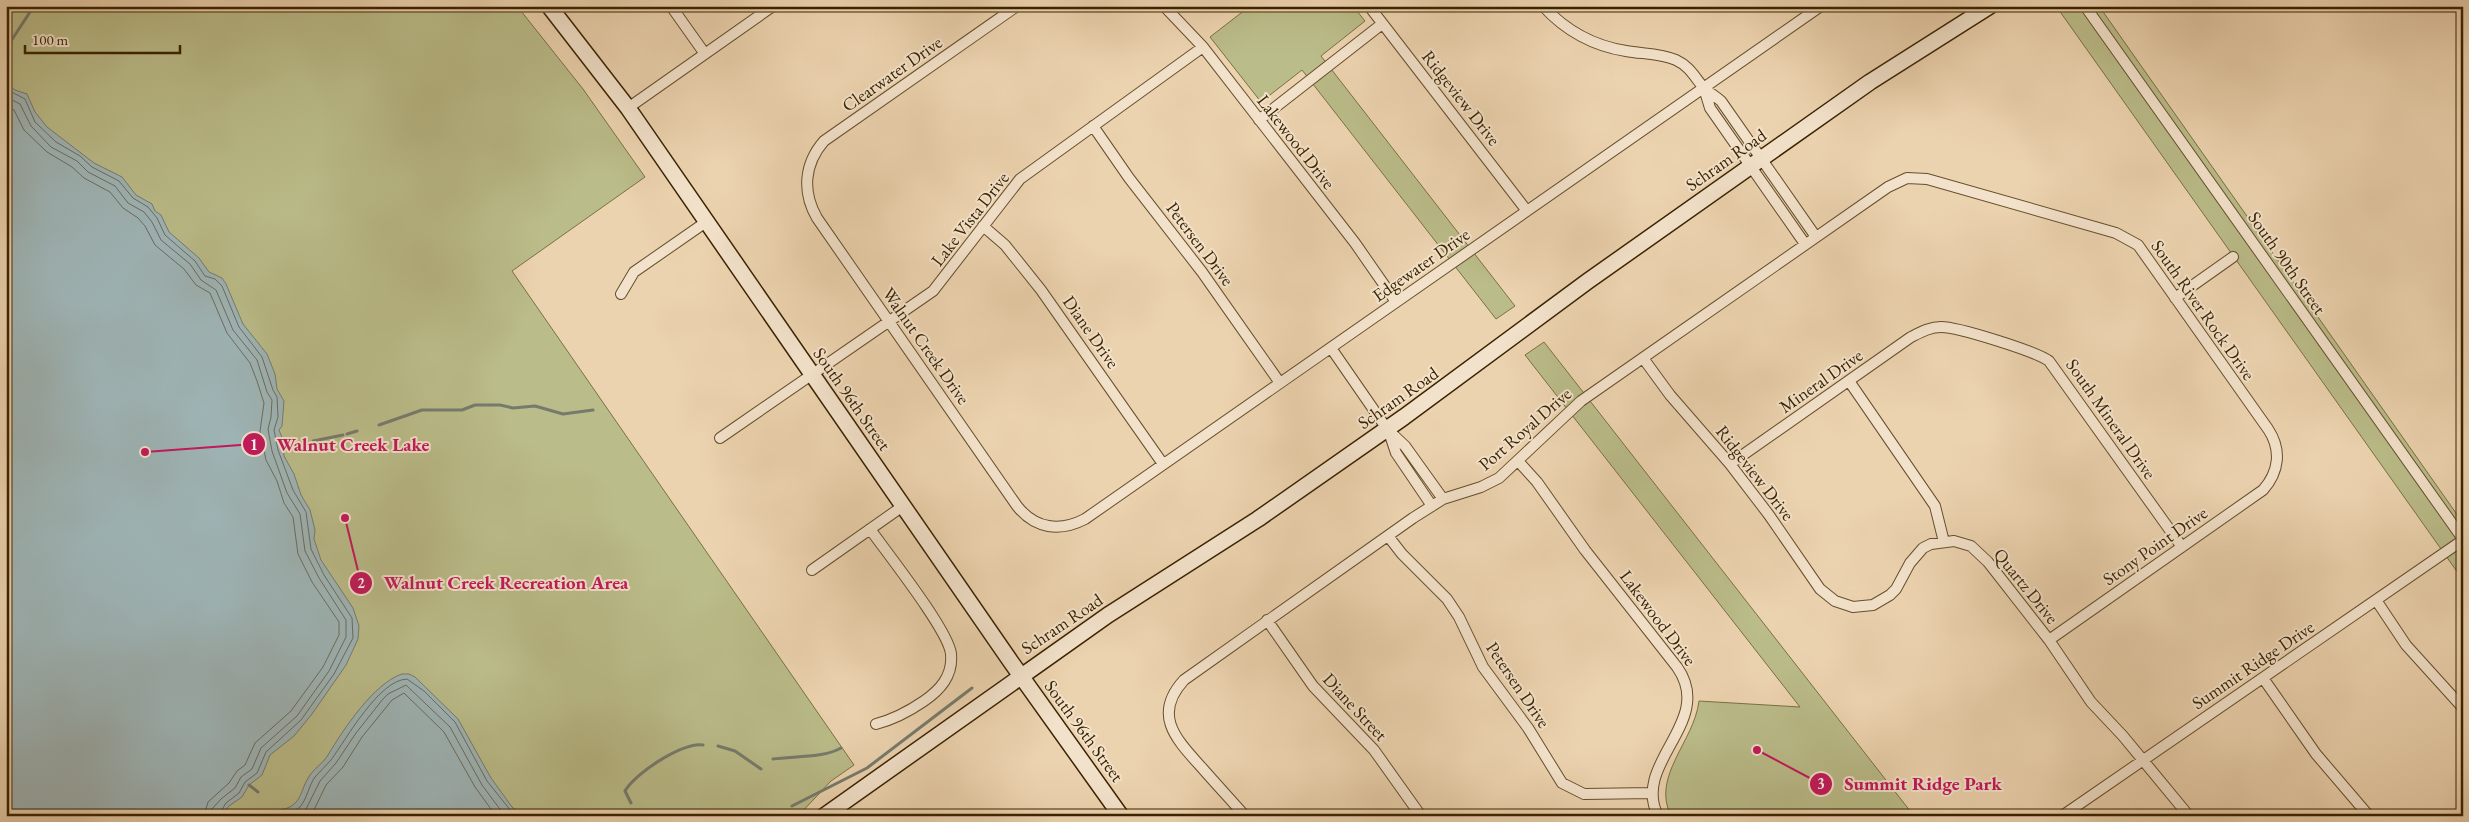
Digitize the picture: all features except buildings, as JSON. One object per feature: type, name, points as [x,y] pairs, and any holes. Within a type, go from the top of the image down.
[{"type":"main road","name":"South 96th Street","points":[[549,6],[628,108],[1020,675],[1121,816]]},
{"type":"main road","name":"Schram Road","points":[[824,816],[1020,675],[1108,615],[1258,519],[1388,429],[1595,275],[1870,82],[1990,6]]},
{"type":"street","points":[[671,6],[705,54]]},
{"type":"street","points":[[628,108],[773,6]]},
{"type":"street","name":"Clearwater Drive","points":[[807,183],[809,165],[817,149],[824,142],[1017,6]]},
{"type":"street","name":"Lakewood Drive","points":[[1164,6],[1202,47],[1355,243],[1396,302]]},
{"type":"street","name":"Ridgeview Drive","points":[[1369,6],[1527,211]]},
{"type":"street","points":[[1543,6],[1563,25],[1592,42],[1614,49],[1675,60],[1690,70],[1704,88],[1710,108],[1816,237]]},
{"type":"street","name":"Edgewater Drive","points":[[1032,520],[1052,528],[1077,523],[1821,6]]},
{"type":"street","name":"South 90th Street","points":[[2085,6],[2463,540]]},
{"type":"street","points":[[1259,120],[1382,24]]},
{"type":"street","name":"Lake Vista Drive","points":[[720,438],[933,291],[1020,179],[1202,47]]},
{"type":"street","name":"Petersen Drive","points":[[1093,126],[1129,178],[1202,272],[1280,383]]},
{"type":"street","points":[[1756,162],[1805,244]]},
{"type":"street","name":"Port Royal Drive","points":[[1245,816],[1177,739],[1169,718],[1170,703],[1176,688],[1188,676],[1432,506],[1443,499],[1490,483],[1518,461],[1581,401],[1888,187],[1907,178]]},
{"type":"street","name":"South River Rock Drive","points":[[1907,178],[1927,179],[2125,236],[2138,245],[2272,435],[2277,451],[2275,474]]},
{"type":"street","name":"Walnut Creek Drive","points":[[807,183],[809,201],[817,218],[1017,506],[1032,520]]},
{"type":"street","points":[[621,294],[634,272],[706,222]]},
{"type":"street","name":"Diane Drive","points":[[983,226],[1005,245],[1041,290],[1163,464]]},
{"type":"street","points":[[2175,298],[2233,258]]},
{"type":"street","name":"Mineral Drive","points":[[1730,464],[1912,337],[1932,328]]},
{"type":"street","name":"South Mineral Drive","points":[[1932,328],[1950,329],[2034,353],[2049,361],[2182,548]]},
{"type":"street","points":[[1330,348],[1388,429],[1405,446],[1443,499]]},
{"type":"street","name":"Ridgeview Drive","points":[[1643,358],[1670,395],[1730,464],[1827,596],[1843,604],[1864,607],[1882,601],[1896,589],[1916,555],[1931,544],[1944,542]]},
{"type":"street","points":[[1849,381],[1935,506],[1944,542]]},
{"type":"street","points":[[1388,429],[1396,453],[1432,506]]},
{"type":"street","name":"Lakewood Drive","points":[[1518,461],[1537,482],[1585,550],[1677,667],[1686,682],[1688,690],[1687,707],[1657,772],[1652,793],[1658,816]]},
{"type":"street","name":"Stony Point Drive","points":[[2049,640],[2263,490],[2275,474]]},
{"type":"street","points":[[812,570],[903,506]]},
{"type":"street","points":[[870,529],[942,632],[951,654],[946,681],[938,692],[896,719],[876,724]]},
{"type":"street","name":"Petersen Drive","points":[[1388,536],[1402,554],[1440,590],[1454,609],[1483,667],[1528,728],[1562,783],[1584,794],[1652,793]]},
{"type":"street","name":"Summit Ridge Drive","points":[[2062,816],[2463,540]]},
{"type":"street","name":"Quartz Drive","points":[[1944,542],[1962,542],[1980,554],[2049,640],[2092,702],[2188,816]]},
{"type":"street","points":[[2376,600],[2406,644],[2463,708]]},
{"type":"street","name":"Diane Street","points":[[1267,620],[1313,686],[1364,739],[1385,764],[1420,816]]},
{"type":"street","points":[[2263,678],[2316,754],[2369,816]]},
{"type":"green space","points":[[6,6],[517,6],[583,89],[645,177],[512,271],[854,765],[831,781],[799,815],[791,810],[782,816],[6,816]]},
{"type":"green space","points":[[1250,6],[1353,6],[1365,21],[1321,56],[1515,306],[1496,319],[1302,70],[1261,102],[1210,37]]},
{"type":"green space","points":[[2056,6],[2099,6],[2463,523],[2463,580]]},
{"type":"green space","points":[[1544,342],[1914,816],[1671,816],[1666,801],[1666,787],[1670,773],[1696,716],[1699,701],[1800,707],[1525,355]]},
{"type":"water","points":[[6,83],[15,90],[27,94],[35,112],[47,127],[94,163],[122,177],[136,195],[152,204],[155,211],[161,215],[169,232],[199,258],[209,272],[222,278],[226,284],[243,324],[267,354],[275,374],[277,389],[284,401],[282,426],[279,430],[283,440],[284,456],[294,474],[301,495],[310,510],[315,530],[314,539],[321,560],[353,608],[359,626],[358,639],[346,665],[312,714],[294,736],[270,755],[262,775],[249,785],[242,797],[229,806],[221,816],[6,816]]},
{"type":"water","points":[[402,674],[409,674],[415,677],[458,719],[491,778],[512,807],[523,816],[278,816],[281,810],[288,808],[297,801],[310,775],[326,758],[360,708],[381,687],[391,679]]},
{"type":"waterway","points":[[6,66],[11,41],[34,6]]},
{"type":"waterway","points":[[379,425],[422,410],[462,410],[475,405],[500,405],[513,408],[535,406],[563,414],[593,410]]},
{"type":"waterway","points":[[347,434],[357,431]]},
{"type":"waterway","points":[[313,441],[343,435]]},
{"type":"waterway","points":[[283,448],[307,442]]},
{"type":"waterway","points":[[792,806],[867,768],[972,688]]},
{"type":"waterway","points":[[631,803],[625,791],[639,776],[672,753],[694,745],[703,745]]},
{"type":"waterway","points":[[718,746],[735,751],[761,769]]},
{"type":"waterway","points":[[773,759],[826,754],[841,748]]},
{"type":"waterway","points":[[249,785],[258,792]]},
{"type":"place","name":"Walnut Creek Lake","points":[[145,452]]},
{"type":"place","name":"Walnut Creek Recreation Area","points":[[345,518]]},
{"type":"place","name":"Summit Ridge Park","points":[[1757,750]]}]
